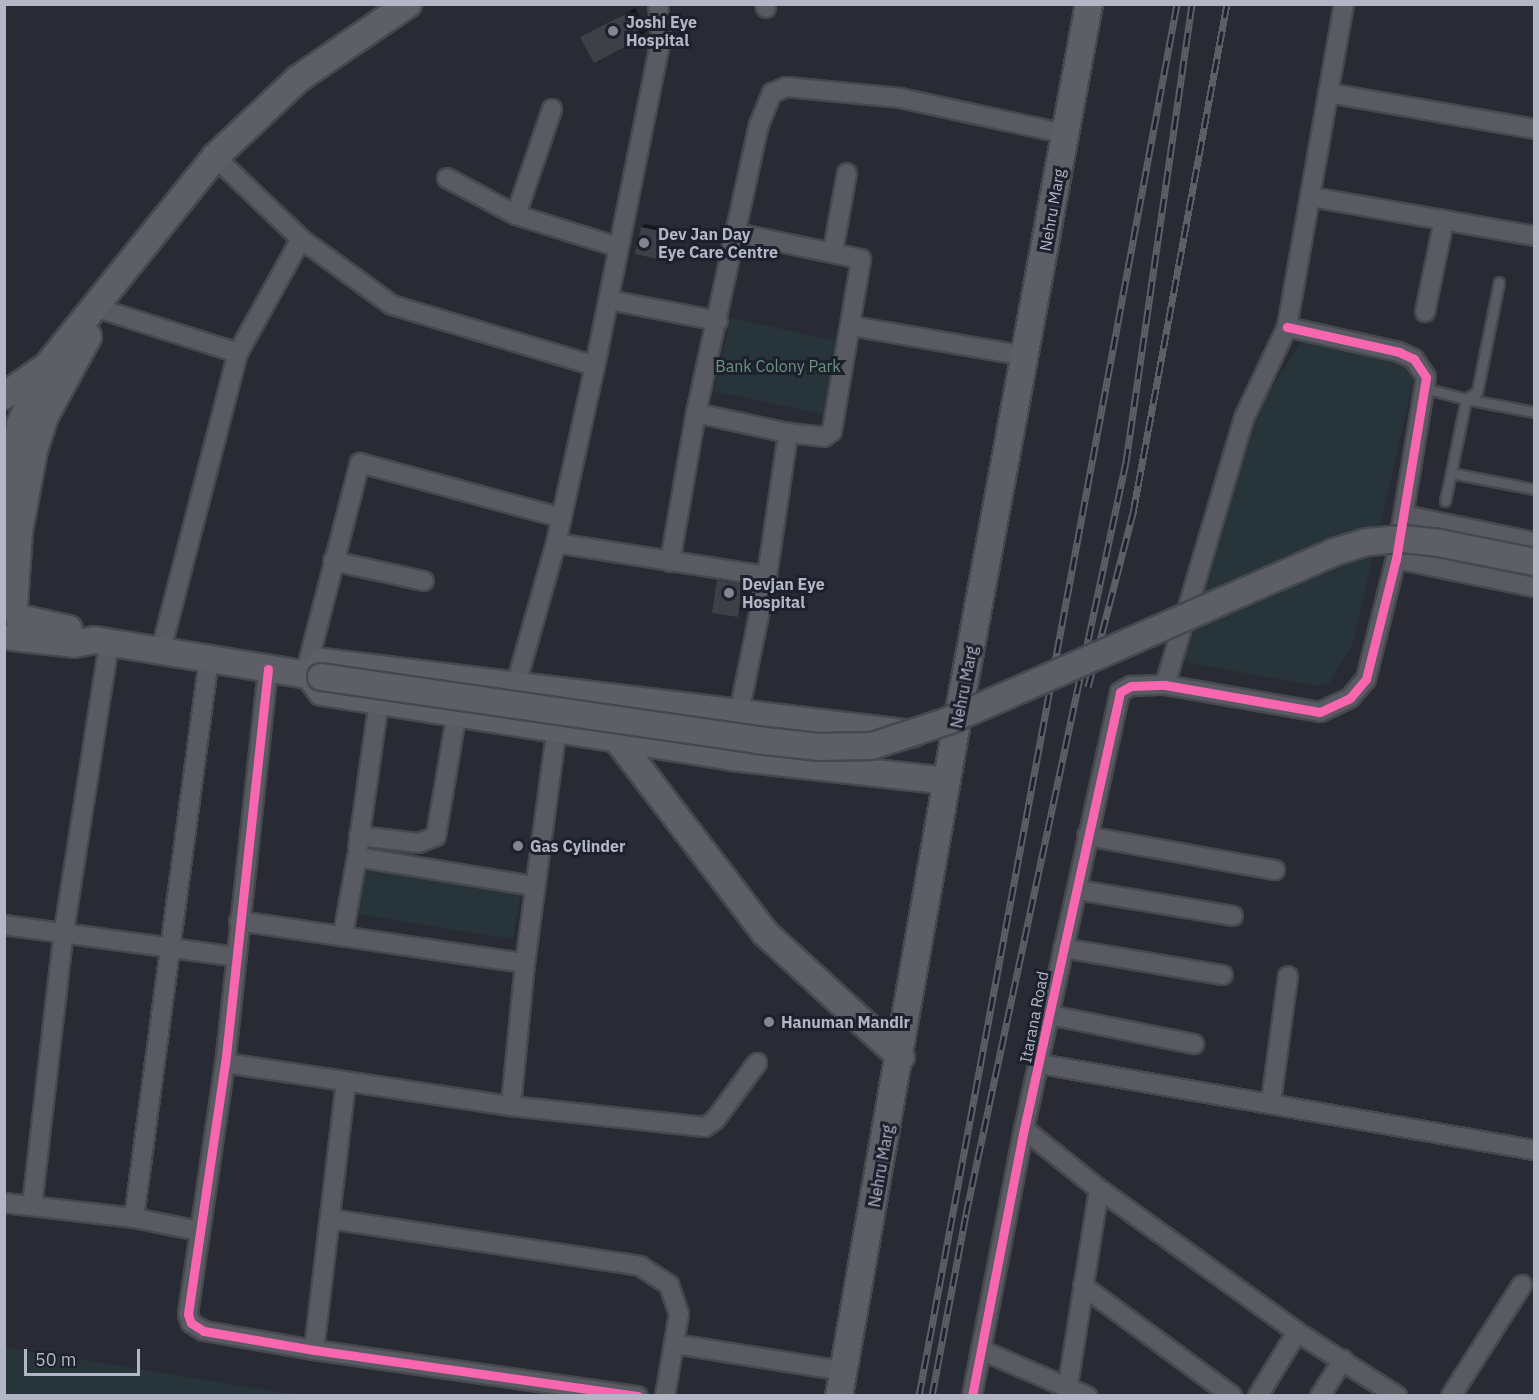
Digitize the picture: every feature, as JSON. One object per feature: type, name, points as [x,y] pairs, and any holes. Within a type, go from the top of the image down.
[{"type":"street","points":[[4,396],[48,364],[103,303],[215,157],[298,79],[408,4]]},
{"type":"street","points":[[507,720],[556,543],[609,300],[661,38],[658,4]]},
{"type":"street","name":"Nehru Marg","points":[[842,1387],[901,1057],[954,739],[1089,4]]},
{"type":"street","points":[[1287,327],[1399,352],[1414,359],[1421,368],[1427,390],[1396,559],[1366,679],[1350,698],[1336,707],[1320,712],[1165,685],[1244,418],[1287,327],[1344,4]]},
{"type":"street","points":[[670,562],[696,413],[766,102],[772,93],[786,87],[900,98],[1066,134]]},
{"type":"street","points":[[1328,93],[1534,129]]},
{"type":"street","points":[[516,215],[552,109]]},
{"type":"street","points":[[215,157],[301,239],[367,288],[413,315],[595,366]]},
{"type":"street","points":[[833,251],[847,173]]},
{"type":"street","points":[[447,178],[516,215],[618,247]]},
{"type":"street","points":[[1311,197],[1534,236]]},
{"type":"street","points":[[1425,312],[1444,220]]},
{"type":"street","points":[[696,413],[788,433],[829,437],[851,326],[861,259],[833,251],[737,233]]},
{"type":"street","points":[[161,650],[238,353],[301,239]]},
{"type":"street","points":[[609,300],[718,321]]},
{"type":"street","points":[[103,303],[238,353]]},
{"type":"street","points":[[103,303],[56,393],[15,464],[9,628],[77,630],[101,641],[268,669],[756,740],[826,747],[872,746],[948,721],[1294,569],[1367,542],[1403,539],[1439,543],[1534,562]]},
{"type":"street","points":[[851,326],[1026,356]]},
{"type":"street","points":[[4,528],[26,406],[48,364]]},
{"type":"street","points":[[730,757],[767,576],[788,433]]},
{"type":"street","points":[[562,518],[360,463],[333,561],[312,676],[322,692],[557,727],[730,757],[947,781]]},
{"type":"street","points":[[1404,516],[1534,542]]},
{"type":"street","points":[[556,543],[767,576]]},
{"type":"street","points":[[1396,559],[1534,587]]},
{"type":"street","points":[[333,561],[424,581]]},
{"type":"street","points":[[32,1206],[101,641]]},
{"type":"street","points":[[134,1218],[209,659]]},
{"type":"street","points":[[312,676],[322,662],[738,716],[954,739]]},
{"type":"street","points":[[268,669],[225,1063],[188,1314],[191,1323],[204,1331],[314,1350],[638,1395]]},
{"type":"street","name":"Itarana Road","points":[[972,1395],[1024,1129],[1120,692],[1131,686],[1165,685]]},
{"type":"street","points":[[343,935],[357,857],[379,701]]},
{"type":"street","points":[[359,836],[419,843],[436,836],[457,712]]},
{"type":"street","points":[[511,1106],[525,963],[557,727]]},
{"type":"street","points":[[616,738],[765,933],[901,1057]]},
{"type":"street","points":[[1087,836],[1275,870]]},
{"type":"street","points":[[357,857],[535,886]]},
{"type":"street","points":[[1078,890],[1233,916]]},
{"type":"street","points":[[239,921],[525,963]]},
{"type":"street","points":[[4,924],[64,931],[169,950],[237,957]]},
{"type":"street","points":[[1063,948],[1223,975]]},
{"type":"street","points":[[1271,1102],[1288,976]]},
{"type":"street","points":[[1050,1016],[1194,1044]]},
{"type":"street","points":[[225,1063],[511,1106],[705,1127],[715,1120],[757,1063]]},
{"type":"street","points":[[1040,1064],[1271,1102],[1534,1150]]},
{"type":"street","points":[[314,1350],[346,1082]]},
{"type":"street","points":[[1024,1129],[1099,1189],[1297,1332],[1397,1395]]},
{"type":"street","points":[[1068,1385],[1099,1189]]},
{"type":"street","points":[[4,1203],[134,1218],[199,1231]]},
{"type":"street","points":[[330,1219],[640,1266],[669,1285],[675,1295],[679,1314],[665,1395]]},
{"type":"street","points":[[1451,1395],[1522,1285]]},
{"type":"street","points":[[1083,1286],[1232,1395]]},
{"type":"street","points":[[1258,1395],[1297,1332]]},
{"type":"street","points":[[675,1344],[842,1387]]},
{"type":"street","points":[[981,1350],[1088,1395]]},
{"type":"street","points":[[1320,1395],[1343,1360]]},
{"type":"lane","points":[[1446,501],[1467,399],[1479,388],[1499,282]]},
{"type":"lane","points":[[1427,390],[1534,412]]},
{"type":"lane","points":[[1451,473],[1534,489]]},
{"type":"green space","name":"Bank Colony Park","points":[[730,318],[842,342],[826,415],[714,391]]},
{"type":"green space","points":[[1303,340],[1393,357],[1407,363],[1414,379],[1353,643],[1329,683],[1320,686],[1182,662],[1250,421]]},
{"type":"green space","points":[[359,859],[522,885],[513,939],[350,913]]},
{"type":"green space","points":[[4,1347],[69,1358],[299,1395],[5,1395]]},
{"type":"building","points":[[629,12],[642,38],[594,63],[580,37]]},
{"type":"building","points":[[641,227],[669,233],[663,260],[635,254]]},
{"type":"building","points":[[717,580],[743,584],[738,617],[712,613]]},
{"type":"railway","points":[[919,1396],[1177,4]]},
{"type":"railway","points":[[932,1396],[966,1214],[1126,462],[1192,4]]},
{"type":"railway","points":[[1088,687],[1133,513],[1227,4]]},
{"type":"cycle path","points":[[972,1396],[1024,1129],[1120,692],[1131,686],[1165,685],[1320,712],[1350,698],[1366,679],[1396,559],[1426,377],[1414,359],[1399,352],[1287,327]]},
{"type":"cycle path","points":[[268,669],[225,1063],[188,1314],[191,1323],[204,1331],[314,1350],[638,1396]]},
{"type":"place","name":"Joshi Eye Hospital","points":[[613,31]]},
{"type":"place","name":"Dev Jan Day Eye Care Centre","points":[[644,243]]},
{"type":"place","name":"Devjan Eye Hospital","points":[[729,593]]},
{"type":"place","name":"Gas Cylinder","points":[[518,846]]},
{"type":"place","name":"Hanuman Mandir","points":[[769,1022]]}]
